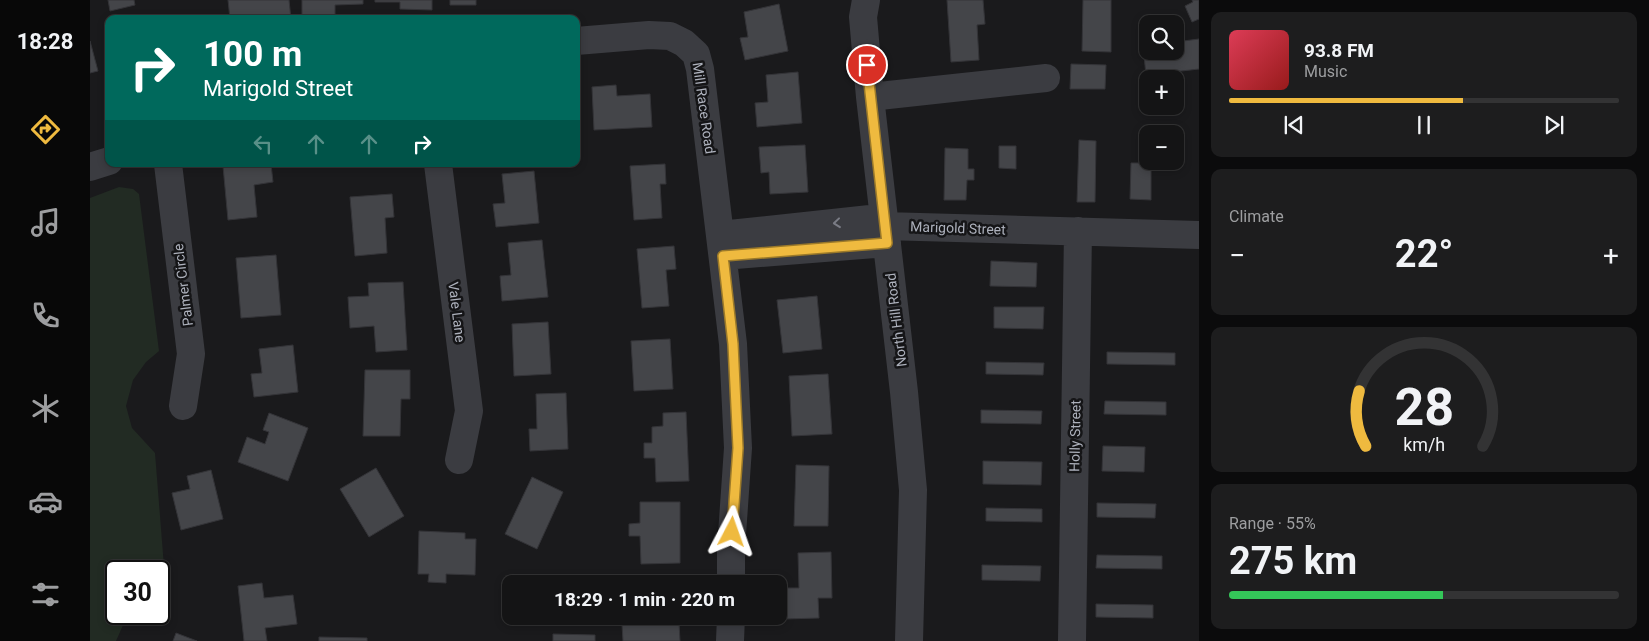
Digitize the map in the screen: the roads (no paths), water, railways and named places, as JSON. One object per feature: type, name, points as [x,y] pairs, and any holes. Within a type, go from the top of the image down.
[{"type":"street","name":"North Hill Road","points":[[866,0],[863,17],[870,97],[904,392],[913,490],[909,641]]},
{"type":"street","name":"Mill Race Road","points":[[580,41],[649,34],[670,36],[684,43],[696,54],[700,69],[733,344],[738,448],[731,575]]},
{"type":"street","points":[[870,97],[1046,78]]},
{"type":"street","points":[[90,167],[105,162]]},
{"type":"street","name":"Palmer Circle","points":[[168,167],[191,354],[183,406]]},
{"type":"street","name":"Vale Lane","points":[[438,167],[469,411],[459,460]]},
{"type":"street","name":"Marigold Street","points":[[721,246],[886,234],[1078,231],[1199,235]]},
{"type":"street","name":"Holly Street","points":[[1072,641],[1078,231]]},
{"type":"street","points":[[730,641],[731,625]]}]
